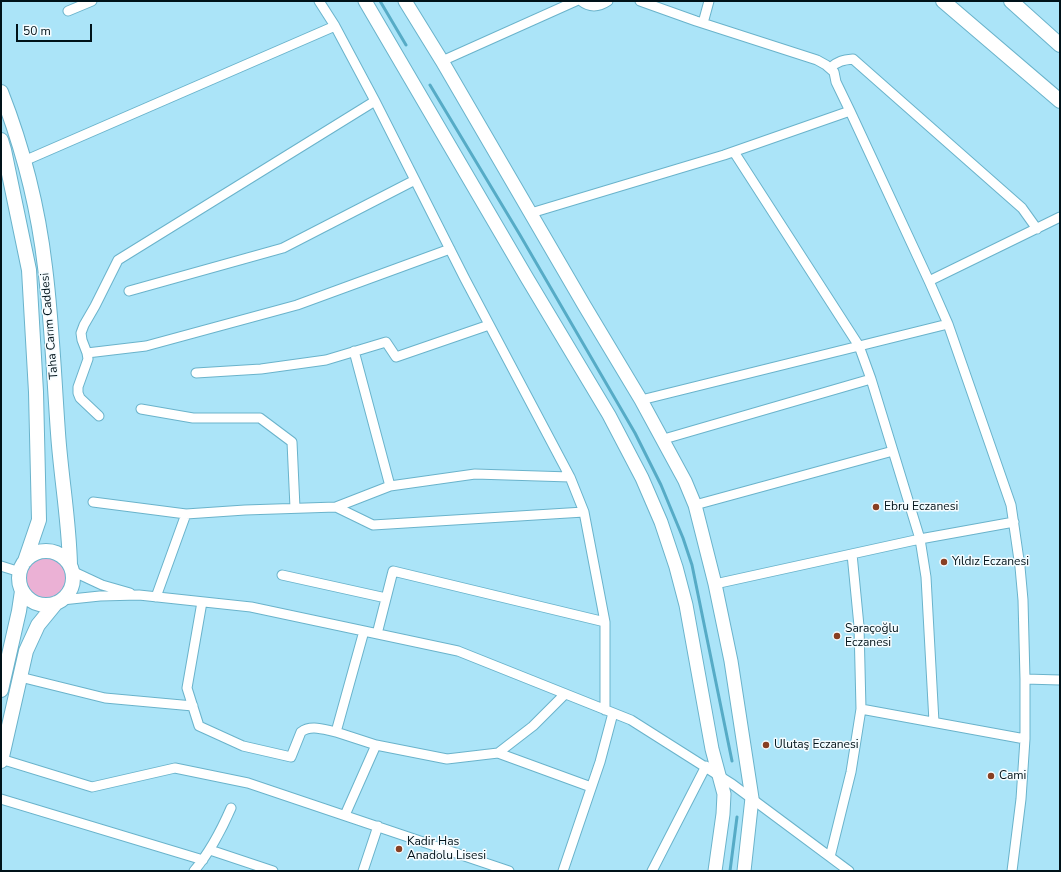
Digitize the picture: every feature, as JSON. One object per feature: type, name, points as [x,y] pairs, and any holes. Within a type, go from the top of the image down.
[{"type":"main road","points":[[365,1],[609,415],[642,478],[661,522],[680,579],[712,750],[724,794],[723,814],[715,871]]},
{"type":"main road","points":[[405,1],[442,60],[531,214],[642,400],[664,439],[695,505],[715,584],[731,661],[752,798],[744,871]]},
{"type":"main road","points":[[943,1],[1059,101]]},
{"type":"main road","points":[[1011,1],[1060,45]]},
{"type":"main road","name":"Taha Carım Caddesi","points":[[1,92],[14,126],[24,161],[40,232],[46,272],[58,435],[71,568]]},
{"type":"main road","name":"Taha Carım Caddesi","points":[[1,140],[29,270],[36,392],[39,520],[22,566]]},
{"type":"main road","points":[[1,690],[3,673],[19,611],[22,591],[19,579],[22,566],[36,553],[49,551],[61,555],[71,568],[73,577],[70,590],[38,625],[26,651],[1,760]]},
{"type":"main road","points":[[22,591],[37,604],[50,605],[59,601]]},
{"type":"street","points":[[68,11],[92,1]]},
{"type":"street","points":[[319,1],[335,26],[375,101],[489,325],[570,477],[584,512],[605,622],[609,711],[600,762],[563,871]]},
{"type":"street","points":[[442,60],[576,1]]},
{"type":"street","points":[[581,1],[590,6],[603,5],[608,1]]},
{"type":"street","points":[[640,1],[817,60],[826,64],[834,72],[836,82],[948,324],[1011,505],[1020,567],[1023,600],[1025,739],[1021,799],[1012,871]]},
{"type":"street","points":[[703,23],[709,1]]},
{"type":"street","points":[[24,161],[335,26]]},
{"type":"street","points":[[830,68],[842,60],[853,59],[1022,208],[1037,229]]},
{"type":"street","points":[[99,416],[80,398],[78,393],[78,388],[88,359],[82,340],[82,333],[84,325],[118,260],[375,101]]},
{"type":"street","points":[[531,214],[734,152],[850,111]]},
{"type":"street","points":[[734,152],[859,346],[920,539],[926,577],[934,722]]},
{"type":"street","points":[[129,291],[283,248],[415,180]]},
{"type":"street","points":[[929,281],[1060,217]]},
{"type":"street","points":[[87,353],[146,346],[297,305],[450,249]]},
{"type":"street","points":[[642,400],[948,324]]},
{"type":"street","points":[[196,373],[261,369],[326,360],[386,342],[396,357],[489,325]]},
{"type":"street","points":[[354,351],[390,486]]},
{"type":"street","points":[[664,439],[870,379]]},
{"type":"street","points":[[141,410],[193,418],[260,418],[292,442],[295,508]]},
{"type":"street","points":[[695,505],[893,451]]},
{"type":"street","points":[[93,502],[186,514],[336,507],[390,486],[475,474],[570,477]]},
{"type":"street","points":[[336,507],[373,525],[584,512]]},
{"type":"street","points":[[156,597],[186,514]]},
{"type":"street","points":[[715,584],[920,539],[1014,522]]},
{"type":"street","points":[[830,857],[851,772],[861,709],[859,626],[852,554]]},
{"type":"street","points":[[1,566],[22,566]]},
{"type":"street","points":[[71,568],[102,584],[139,595]]},
{"type":"street","points":[[377,634],[393,571],[605,622]]},
{"type":"street","points":[[282,575],[386,598]]},
{"type":"street","points":[[59,601],[100,596],[139,595],[251,607],[458,651],[631,720],[719,775],[849,871]]},
{"type":"street","points":[[202,602],[187,688],[199,726],[243,746],[291,757],[301,732],[312,727],[336,732],[376,745],[447,759],[498,753],[591,787]]},
{"type":"street","points":[[336,732],[364,631]]},
{"type":"street","points":[[20,677],[105,698],[193,706]]},
{"type":"street","points":[[1025,679],[1060,680]]},
{"type":"street","points":[[498,753],[533,726],[565,694]]},
{"type":"street","points":[[861,709],[1025,739]]},
{"type":"street","points":[[345,815],[376,745]]},
{"type":"street","points":[[1,760],[92,787],[175,768],[248,782],[509,871]]},
{"type":"street","points":[[652,871],[706,766]]},
{"type":"street","points":[[1,799],[203,860]]},
{"type":"street","points":[[194,871],[210,850],[232,808]]},
{"type":"street","points":[[363,871],[378,826]]},
{"type":"street","points":[[210,850],[273,871]]},
{"type":"shaded area","points":[[46,558],[57,561],[63,567],[66,578],[63,589],[57,595],[46,598],[35,595],[29,589],[26,578],[29,567],[35,561]]},
{"type":"waterway","points":[[380,1],[406,45]]},
{"type":"waterway","points":[[430,85],[520,235],[635,433],[661,485],[683,538],[692,565],[732,761]]},
{"type":"waterway","points":[[730,871],[737,817]]},
{"type":"place","name":"Ebru Eczanesi","points":[[876,507]]},
{"type":"place","name":"Yıldız Eczanesi","points":[[944,562]]},
{"type":"place","name":"Saraçoğlu Eczanesi","points":[[837,636]]},
{"type":"place","name":"Ulutaş Eczanesi","points":[[766,745]]},
{"type":"place","name":"Cami","points":[[991,776]]},
{"type":"place","name":"Kadir Has Anadolu Lisesi","points":[[399,849]]}]
